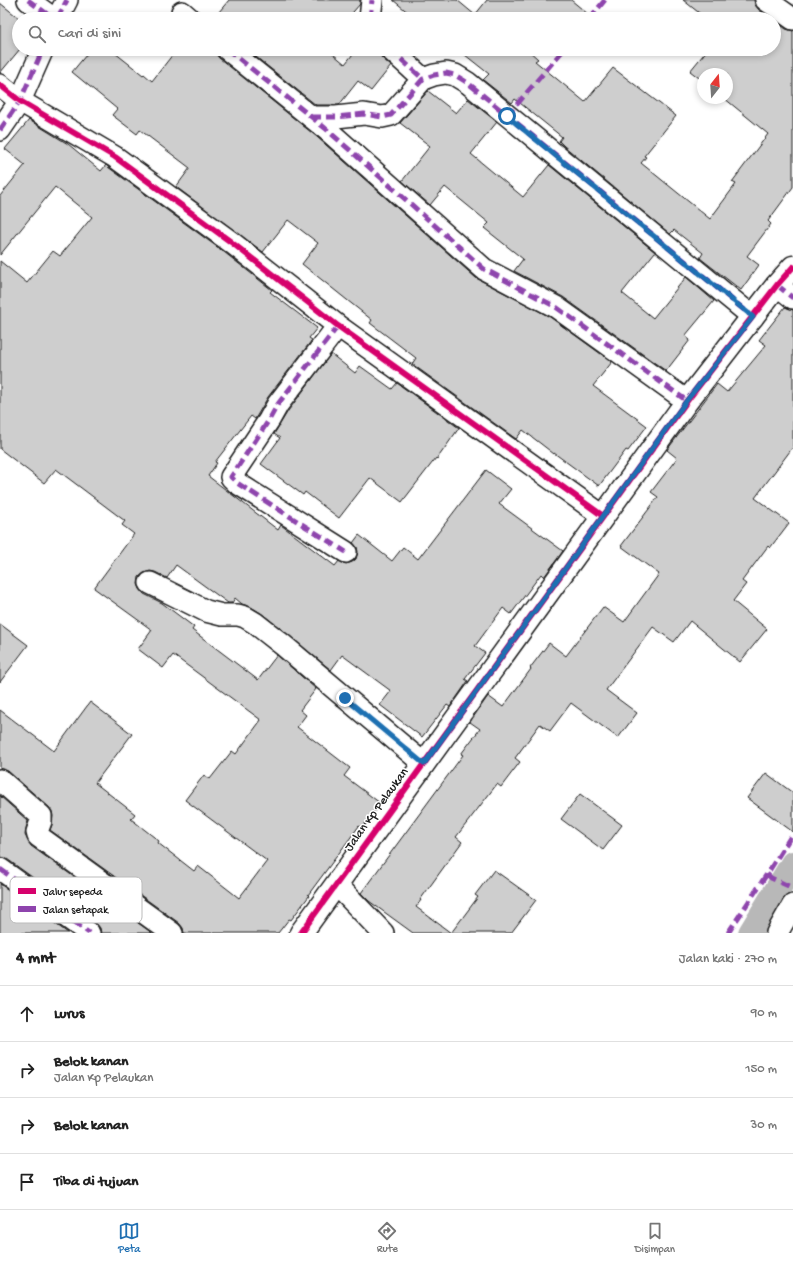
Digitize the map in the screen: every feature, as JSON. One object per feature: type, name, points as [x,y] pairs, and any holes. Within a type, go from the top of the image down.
[{"type":"street","points":[[28,0],[46,12]]},
{"type":"street","points":[[60,12],[67,0]]},
{"type":"street","points":[[371,12],[372,0]]},
{"type":"street","points":[[766,0],[793,19]]},
{"type":"street","points":[[0,130],[20,101],[40,56]]},
{"type":"street","points":[[236,56],[325,128],[484,269],[556,308],[687,400]]},
{"type":"street","points":[[397,56],[422,79]]},
{"type":"street","points":[[311,117],[336,117],[364,114],[387,117],[391,116],[422,79],[446,73],[455,75],[468,83],[753,317]]},
{"type":"street","points":[[0,85],[20,101],[116,157],[231,242],[338,326],[603,516]]},
{"type":"street","name":"Jalan Kp Pelaukan","points":[[301,933],[687,400],[753,317],[785,291],[793,267]]},
{"type":"street","points":[[338,326],[278,404],[231,477],[237,483],[346,552]]},
{"type":"street","points":[[150,583],[206,611],[222,615],[238,615],[255,623],[424,764]]},
{"type":"street","points":[[0,780],[41,816],[42,821],[37,832],[38,836],[95,877]]},
{"type":"street","points":[[0,869],[11,877]]},
{"type":"street","points":[[337,885],[383,933]]},
{"type":"street","points":[[777,933],[793,905]]},
{"type":"street","points":[[142,911],[172,933]]},
{"type":"street","points":[[75,923],[89,933]]},
{"type":"building","points":[[229,0],[360,0],[360,4],[353,12],[219,12]]},
{"type":"building","points":[[393,0],[457,0],[471,12],[408,12]]},
{"type":"building","points":[[487,0],[571,0],[586,12],[477,12]]},
{"type":"building","points":[[683,0],[754,0],[755,5],[762,12],[698,12]]},
{"type":"building","points":[[0,3],[12,13],[12,56],[14,56],[0,73]]},
{"type":"building","points":[[781,25],[786,29],[793,31],[793,187],[768,221],[771,224],[747,256],[759,265],[741,290],[700,258],[703,253],[674,230],[670,234],[564,146],[559,141],[562,137],[515,99],[512,103],[483,80],[489,74],[466,56],[535,56],[538,59],[535,61],[585,102],[613,68],[676,116],[644,156],[646,157],[641,163],[710,219],[736,184],[732,182],[768,134],[731,104],[733,104],[733,68],[697,68],[697,76],[690,71],[702,56],[781,56]]},
{"type":"building","points":[[85,56],[119,56],[152,81],[172,56],[218,56],[317,137],[476,278],[550,317],[612,362],[593,386],[647,426],[628,451],[626,450],[599,486],[523,430],[516,439],[412,364],[416,358],[370,323],[372,320],[302,264],[318,243],[288,220],[263,252],[176,187],[190,168],[140,130],[137,134],[112,115],[117,109],[72,72]]},
{"type":"building","points":[[255,56],[335,56],[345,64],[351,56],[381,56],[391,66],[371,91],[358,81],[339,105],[316,105]]},
{"type":"building","points":[[428,91],[456,113],[468,99],[497,122],[471,154],[523,197],[549,165],[655,252],[622,293],[653,318],[686,277],[714,301],[685,336],[690,340],[666,371],[563,297],[514,271],[523,259],[484,228],[489,223],[445,187],[430,205],[402,181],[430,146],[400,123]]},
{"type":"building","points":[[29,120],[68,144],[101,171],[106,165],[224,252],[272,290],[270,292],[317,328],[309,338],[312,340],[268,397],[255,419],[251,416],[215,462],[217,463],[208,476],[278,530],[281,525],[335,566],[339,561],[346,564],[356,559],[358,552],[357,547],[353,543],[359,535],[392,561],[403,547],[418,559],[486,470],[511,489],[499,504],[563,551],[544,577],[541,574],[511,614],[503,608],[475,646],[485,653],[465,679],[468,681],[450,707],[447,705],[422,737],[380,705],[391,691],[342,655],[331,670],[261,613],[242,604],[235,598],[232,603],[228,603],[176,565],[167,578],[150,571],[139,577],[138,584],[144,594],[162,603],[194,627],[192,630],[258,680],[277,655],[316,689],[300,710],[306,715],[297,727],[350,768],[344,776],[380,803],[362,828],[359,826],[291,920],[289,919],[278,933],[184,933],[183,928],[179,923],[142,896],[142,877],[115,877],[50,830],[53,816],[49,807],[8,771],[0,768],[0,710],[54,751],[90,702],[132,734],[95,783],[135,814],[131,819],[159,841],[158,843],[194,871],[198,866],[239,898],[267,861],[185,800],[204,775],[210,779],[232,751],[236,754],[261,720],[173,655],[163,668],[138,649],[152,630],[94,588],[134,534],[122,525],[125,521],[56,469],[44,483],[0,449],[0,261],[27,283],[53,251],[60,256],[92,217],[55,187],[0,255],[0,196],[25,165],[5,149]]},
{"type":"building","points":[[785,307],[793,310],[793,447],[755,498],[789,523],[770,548],[768,546],[742,581],[746,584],[733,601],[767,629],[740,662],[690,621],[674,642],[653,627],[606,690],[637,713],[618,738],[571,703],[550,731],[540,724],[515,758],[520,762],[501,787],[497,784],[456,837],[462,842],[416,907],[451,933],[413,933],[369,901],[361,893],[463,755],[461,754],[480,729],[470,722],[488,696],[503,707],[549,643],[566,656],[603,607],[624,622],[659,574],[621,546],[658,497],[651,492],[677,458],[667,450],[717,384],[727,392],[766,345],[759,340]]},
{"type":"building","points":[[331,354],[355,373],[360,366],[392,389],[397,383],[459,428],[437,459],[436,458],[402,502],[370,478],[339,518],[305,492],[303,495],[261,464],[280,438],[274,434],[288,411]]},
{"type":"building","points":[[0,624],[28,645],[0,682]]},
{"type":"building","points":[[766,773],[793,793],[793,832],[747,798]]},
{"type":"building","points":[[580,794],[622,825],[603,850],[561,819]]},
{"type":"building","points":[[0,796],[28,821],[25,835],[31,846],[74,877],[32,877],[7,859],[0,857]]},
{"type":"building","points":[[494,870],[536,900],[511,933],[451,933],[478,897],[475,895]]},
{"type":"building","points":[[0,884],[10,891],[10,923],[54,923],[68,933],[0,933]]},
{"type":"building","points":[[96,923],[138,923],[152,933],[101,933],[100,928]]},
{"type":"waterway","points":[[751,933],[793,864]]},
{"type":"marked path","points":[[28,0],[44,12]]},
{"type":"marked path","points":[[61,12],[67,0]]},
{"type":"marked path","points":[[371,12],[372,0]]},
{"type":"marked path","points":[[595,12],[605,0]]},
{"type":"marked path","points":[[0,130],[20,101],[40,56]]},
{"type":"marked path","points":[[236,56],[325,128],[484,269],[556,307],[687,401]]},
{"type":"marked path","points":[[398,56],[423,79]]},
{"type":"marked path","points":[[507,116],[558,56]]},
{"type":"marked path","points":[[311,117],[336,117],[364,114],[382,117],[391,115],[423,79],[446,73],[455,75],[468,83],[753,317]]},
{"type":"marked path","points":[[777,285],[793,298]]},
{"type":"marked path","points":[[338,326],[278,404],[231,477],[237,483],[346,552]]},
{"type":"marked path","points":[[728,933],[793,833]]},
{"type":"marked path","points":[[0,869],[11,877]]},
{"type":"marked path","points":[[767,874],[771,878],[793,888]]},
{"type":"marked path","points":[[75,923],[89,933]]},
{"type":"cycle path","points":[[0,85],[20,101],[115,157],[231,242],[338,326],[603,516]]},
{"type":"cycle path","points":[[301,933],[687,401],[777,285],[793,267]]},
{"type":"route","points":[[345,698],[424,764],[687,400],[753,317],[507,116]]}]
